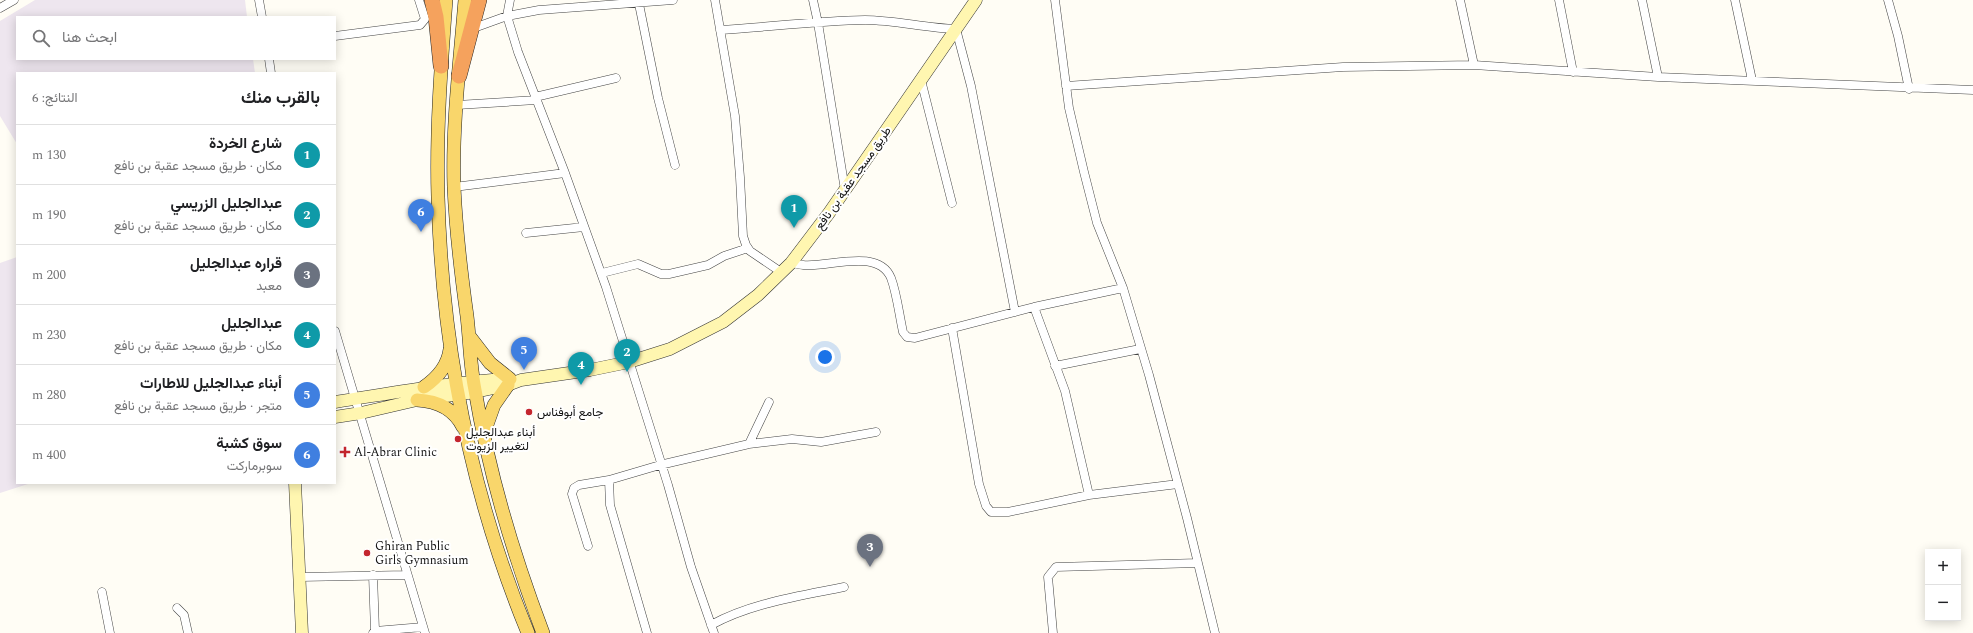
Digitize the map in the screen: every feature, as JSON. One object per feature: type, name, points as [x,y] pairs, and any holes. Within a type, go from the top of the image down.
[{"type":"highway","points":[[432,0],[436,17],[441,66]]},
{"type":"highway","points":[[459,76],[479,0]]},
{"type":"main road","points":[[446,0],[441,66],[438,198],[444,295],[465,433],[475,475],[498,555],[528,633]]},
{"type":"main road","points":[[464,0],[457,106],[454,187],[458,250],[474,387],[501,510],[514,553],[543,633]]},
{"type":"main road","points":[[469,336],[487,360],[513,381],[494,405],[484,435]]},
{"type":"main road","points":[[424,387],[440,373],[446,363],[450,341]]},
{"type":"main road","points":[[417,400],[435,402],[450,411],[459,421],[465,433]]},
{"type":"street","points":[[0,8],[14,0]]},
{"type":"street","points":[[258,0],[262,16]]},
{"type":"street","points":[[336,36],[420,25],[425,19],[419,0]]},
{"type":"street","points":[[510,0],[507,16],[518,52],[602,273],[691,567],[712,629],[729,616],[766,605],[844,587]]},
{"type":"street","points":[[470,30],[507,16],[539,10],[639,4],[673,0]]},
{"type":"street","points":[[715,0],[735,116],[743,236],[748,248],[757,258],[781,272]]},
{"type":"street","points":[[813,0],[846,190]]},
{"type":"street","name":"طريق مسجد عقبة بن نافع","points":[[458,389],[590,370],[629,362],[670,349],[722,322],[758,295],[791,262],[846,190],[976,0]]},
{"type":"street","points":[[1055,0],[1066,86],[1077,144],[1097,223],[1123,288],[1151,382],[1215,633]]},
{"type":"street","points":[[1460,0],[1474,65]]},
{"type":"street","points":[[1559,0],[1573,72]]},
{"type":"street","points":[[1642,0],[1658,77]]},
{"type":"street","points":[[1735,0],[1752,80]]},
{"type":"street","points":[[1888,0],[1898,36],[1908,89]]},
{"type":"street","points":[[639,4],[658,98],[675,165]]},
{"type":"street","points":[[720,30],[865,20],[897,22],[933,28],[956,29],[971,86],[1015,312]]},
{"type":"street","points":[[1066,86],[1335,67],[1474,65],[1658,77],[1752,80],[1908,89],[1973,90]]},
{"type":"street","points":[[457,106],[535,98],[616,78]]},
{"type":"street","points":[[921,80],[952,203]]},
{"type":"street","points":[[454,187],[565,173]]},
{"type":"street","points":[[526,233],[584,227]]},
{"type":"street","points":[[602,273],[638,264],[661,274],[669,274],[708,265],[724,256],[748,248]]},
{"type":"street","points":[[791,262],[803,265],[844,261],[869,261],[884,268],[892,279],[903,332],[907,337],[915,338],[1034,307],[1123,288]]},
{"type":"street","points":[[1034,307],[1065,391],[1089,495]]},
{"type":"street","points":[[952,328],[979,484],[986,506],[991,512],[1008,512],[1089,495],[1178,484]]},
{"type":"street","points":[[336,335],[349,381],[361,413],[424,630],[374,632],[373,575]]},
{"type":"street","points":[[1055,366],[1140,349]]},
{"type":"street","points":[[336,402],[424,387],[458,389]]},
{"type":"street","points":[[336,417],[361,413],[458,389]]},
{"type":"street","points":[[749,444],[769,402]]},
{"type":"street","points":[[588,546],[573,491],[579,485],[609,480],[660,465],[749,444],[792,438],[821,442],[876,432]]},
{"type":"street","points":[[609,480],[610,505],[647,633]]},
{"type":"street","points":[[295,484],[302,633]]},
{"type":"street","points":[[1053,633],[1048,577],[1056,567],[1198,563]]},
{"type":"street","points":[[300,577],[407,575]]},
{"type":"street","points":[[102,592],[110,633]]},
{"type":"street","points":[[177,608],[184,616],[188,633]]},
{"type":"shaded area","points":[[35,0],[245,0],[247,16],[16,16],[16,60],[253,60],[255,72],[16,72],[16,142],[0,116],[0,21]]},
{"type":"shaded area","points":[[16,257],[16,484],[28,484],[0,493],[0,263]]},
{"type":"place","name":"شارع الخردة","points":[[794,228]]},
{"type":"place","name":"سوق كشبة","points":[[421,232]]},
{"type":"place","name":"أبناء عبدالجليل للاطارات","points":[[524,370]]},
{"type":"place","name":"عبدالجليل الزريسي","points":[[627,372]]},
{"type":"place","name":"عبدالجليل","points":[[581,385]]},
{"type":"place","name":"جامع أبوفناس","points":[[529,412]]},
{"type":"place","name":"أبناء عبدالجليل لتغيير الزيوت","points":[[458,439]]},
{"type":"place","name":"Al-Abrar Clinic","points":[[345,452]]},
{"type":"place","name":"Ghiran Public Girls Gymnasium","points":[[367,553]]},
{"type":"place","name":"قراره عبدالجليل","points":[[870,567]]}]
